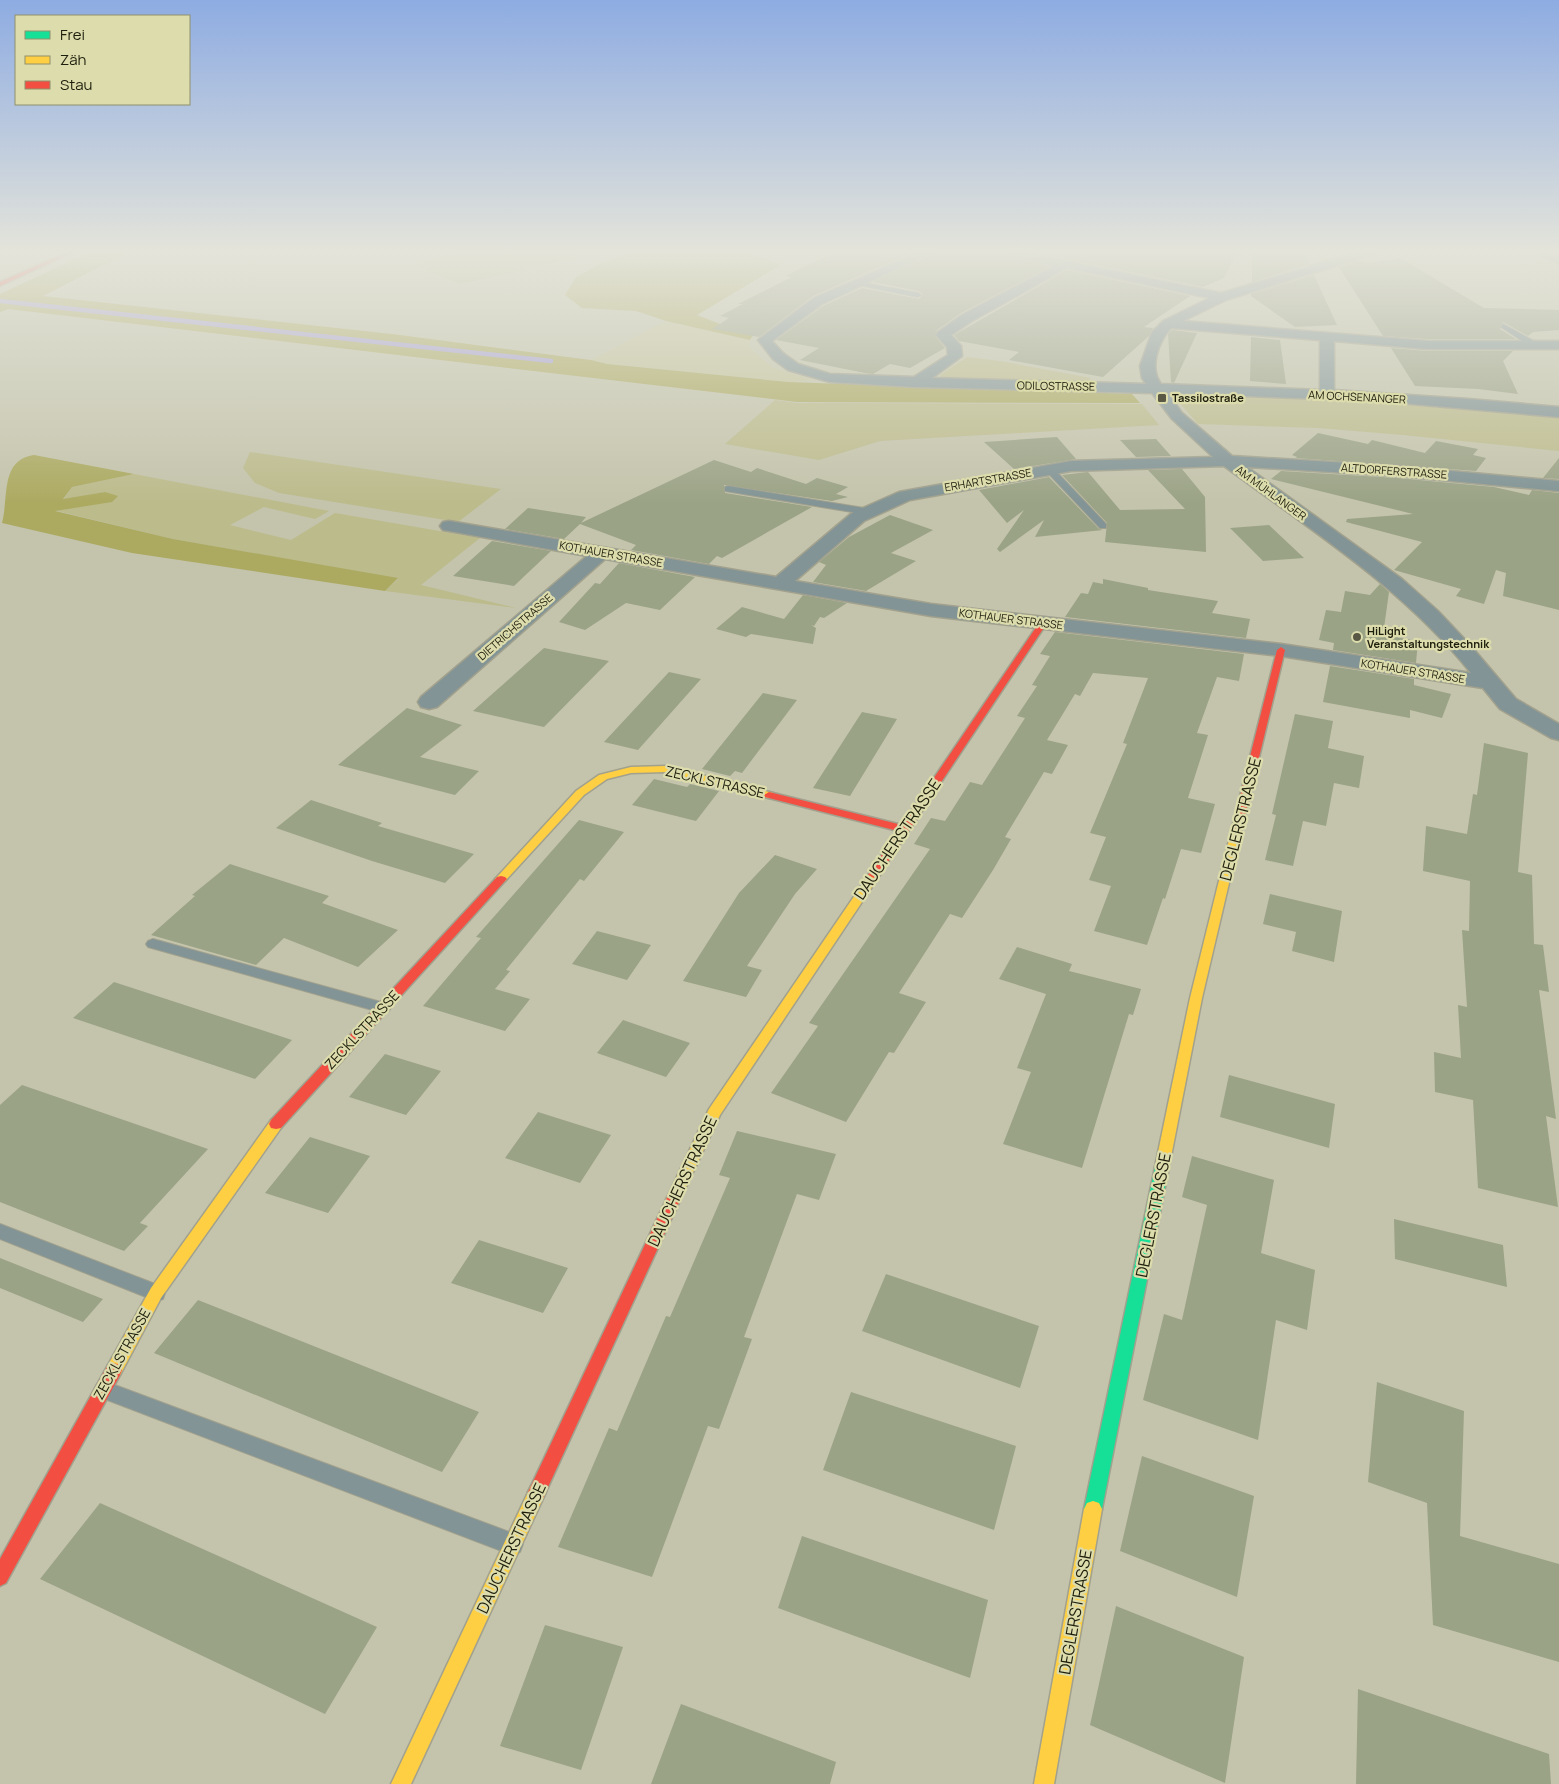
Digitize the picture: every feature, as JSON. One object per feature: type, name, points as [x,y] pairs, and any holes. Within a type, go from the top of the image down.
[{"type":"main road","name":"DAUCHERSTRASSE","points":[[401,1784],[714,1113],[1043,623]]},
{"type":"main road","name":"DEGLERSTRASSE","points":[[1044,1784],[1090,1525],[1196,998],[1281,650]]},
{"type":"main road","name":"ZECKLSTRASSE","points":[[0,1577],[156,1293],[267,1134],[580,793],[603,777],[631,770],[666,769],[904,829]]},
{"type":"street","name":"ODILOSTRASSE","points":[[770,336],[765,340],[773,354],[788,365],[811,374],[830,378],[915,383],[1155,388]]},
{"type":"street","points":[[915,383],[955,356],[954,346],[944,336]]},
{"type":"street","name":"AM MÜHLANGER","points":[[1157,336],[1147,366],[1149,378],[1178,416],[1228,461],[1395,583],[1432,615],[1463,649],[1488,682]]},
{"type":"street","points":[[1307,336],[1427,345],[1559,346]]},
{"type":"street","points":[[1327,338],[1328,395]]},
{"type":"street","name":"AM OCHSENANGER","points":[[1155,388],[1328,395],[1501,406],[1559,412]]},
{"type":"street","name":"ERHARTSTRASSE","points":[[779,585],[858,517],[905,496],[1070,466],[1228,461]]},
{"type":"street","name":"ALTDORFERSTRASSE","points":[[1228,461],[1398,471],[1559,486]]},
{"type":"street","name":"KOTHAUER STRASSE","points":[[449,526],[931,610],[1281,650],[1488,682]]},
{"type":"street","name":"DIETRICHSTRASSE","points":[[429,702],[602,552]]},
{"type":"street","points":[[1488,682],[1508,704],[1559,733]]},
{"type":"lane","points":[[1520,336],[1536,346]]},
{"type":"lane","points":[[1050,470],[1103,526]]},
{"type":"lane","points":[[728,489],[870,512]]},
{"type":"lane","points":[[153,944],[383,1008]]},
{"type":"lane","points":[[0,1231],[156,1293]]},
{"type":"lane","points":[[102,1389],[513,1544]]},
{"type":"shaded area","points":[[239,336],[409,336],[591,360],[607,364],[788,382],[1132,394],[1140,403],[797,402]]},
{"type":"shaded area","points":[[637,336],[733,336],[750,340],[749,347],[773,368],[814,380],[788,382],[607,364],[591,360]]},
{"type":"shaded area","points":[[733,336],[752,336],[750,340]]},
{"type":"shaded area","points":[[967,357],[1000,361],[1091,378],[1085,384],[943,381],[940,375]]},
{"type":"shaded area","points":[[1170,392],[1329,399],[1559,417],[1559,451],[1318,428],[1198,424]]},
{"type":"shaded area","points":[[775,400],[797,403],[1142,404],[1159,425],[880,441],[819,460],[725,444]]},
{"type":"shaded area","points":[[250,452],[501,489],[458,522],[279,493],[255,483],[243,468]]},
{"type":"shaded area","points":[[34,455],[134,474],[72,487],[63,499],[105,492],[118,496],[112,502],[55,511],[173,539],[398,578],[385,591],[132,553],[2,523],[6,491],[11,472],[23,458]]},
{"type":"shaded area","points":[[134,474],[329,511],[315,519],[264,507],[230,525],[291,540],[335,513],[480,538],[421,585],[516,608],[385,591],[398,579],[173,539],[53,510],[90,505],[105,492],[63,500],[72,487]]},
{"type":"building","points":[[781,336],[935,336],[945,348],[910,368],[890,364],[873,374],[800,360],[819,348],[776,340]]},
{"type":"building","points":[[955,336],[1149,336],[1103,377],[1009,360],[1019,352],[959,341]]},
{"type":"building","points":[[1168,336],[1196,336],[1174,383],[1171,382]]},
{"type":"building","points":[[1387,336],[1512,336],[1516,339],[1427,339]]},
{"type":"building","points":[[1251,337],[1280,340],[1286,384],[1250,381]]},
{"type":"building","points":[[1391,348],[1427,351],[1513,351],[1503,361],[1518,394],[1478,389],[1415,386]]},
{"type":"building","points":[[1318,433],[1368,444],[1372,440],[1425,453],[1436,441],[1478,449],[1473,455],[1486,458],[1476,471],[1296,458],[1292,455]]},
{"type":"building","points":[[1057,437],[1076,459],[1014,469],[984,442]]},
{"type":"building","points":[[1156,439],[1171,456],[1136,457],[1120,440]]},
{"type":"building","points":[[1559,458],[1559,479],[1543,478]]},
{"type":"building","points":[[714,460],[751,472],[757,468],[806,484],[817,478],[848,487],[836,494],[848,497],[832,501],[724,485],[725,493],[812,507],[722,558],[717,556],[709,564],[631,550],[636,545],[580,524],[564,539],[505,529],[528,508],[586,517],[581,523]]},
{"type":"building","points":[[1182,469],[1205,497],[1206,552],[1105,542],[1107,523],[1062,475],[1088,472],[1120,510],[1185,509],[1148,470]]},
{"type":"building","points":[[1281,471],[1398,478],[1494,487],[1529,495],[1532,490],[1559,493],[1559,610],[1503,596],[1506,573],[1496,570],[1484,604],[1456,596],[1461,589],[1394,570],[1422,542],[1346,522],[1347,519],[1413,514],[1271,479]]},
{"type":"building","points":[[1049,477],[1099,529],[1103,530],[1035,537],[1044,520],[1000,552],[997,549],[1024,510],[1007,523],[979,490]]},
{"type":"building","points":[[890,515],[933,530],[891,553],[916,561],[866,591],[813,582],[826,565],[819,562],[849,537]]},
{"type":"building","points":[[1269,525],[1304,558],[1263,561],[1230,528]]},
{"type":"building","points":[[492,541],[551,551],[514,586],[453,576]]},
{"type":"building","points":[[619,563],[695,577],[660,610],[626,603],[585,630],[559,622],[595,583],[600,584]]},
{"type":"building","points":[[1103,579],[1148,588],[1148,590],[1218,601],[1212,613],[1250,619],[1246,638],[1065,617],[1081,593],[1088,594],[1093,582],[1103,584]]},
{"type":"building","points":[[1380,584],[1389,592],[1383,635],[1418,641],[1416,663],[1333,650],[1334,643],[1319,640],[1326,610],[1341,612],[1345,591],[1370,595]]},
{"type":"building","points":[[803,595],[847,603],[824,618],[820,617],[814,626],[811,625],[816,628],[813,644],[751,634],[746,637],[716,629],[742,607],[784,619]]},
{"type":"building","points":[[1055,632],[1244,654],[1239,681],[1217,677],[1197,733],[1208,735],[1188,798],[1215,804],[1201,853],[1181,849],[1165,899],[1163,898],[1147,945],[1094,931],[1111,886],[1089,880],[1106,837],[1090,833],[1127,744],[1123,743],[1148,678],[1093,673],[1080,696],[1075,694],[1047,740],[1068,745],[1052,774],[1044,772],[1005,837],[1011,839],[962,918],[950,914],[899,993],[926,1002],[894,1053],[889,1052],[846,1122],[771,1093],[818,1026],[809,1023],[930,849],[914,844],[931,818],[945,821],[970,782],[982,785],[1025,718],[1017,716],[1037,686],[1032,685],[1050,656],[1040,654]]},
{"type":"building","points":[[544,648],[609,661],[544,727],[473,711]]},
{"type":"building","points":[[1330,666],[1414,679],[1414,685],[1451,694],[1442,718],[1410,710],[1410,718],[1323,702]]},
{"type":"building","points":[[669,672],[701,679],[638,750],[604,742]]},
{"type":"building","points":[[763,693],[797,700],[742,773],[735,771],[730,776],[702,769]]},
{"type":"building","points":[[407,708],[462,725],[420,757],[479,771],[455,795],[338,765]]},
{"type":"building","points":[[862,712],[897,719],[850,796],[813,788]]},
{"type":"building","points":[[1295,714],[1333,721],[1328,748],[1364,756],[1359,788],[1334,783],[1326,826],[1303,821],[1293,866],[1265,860],[1276,815],[1272,814]]},
{"type":"building","points":[[1484,743],[1528,753],[1518,872],[1532,875],[1534,944],[1543,945],[1549,992],[1539,990],[1556,1119],[1546,1116],[1558,1207],[1478,1188],[1473,1100],[1435,1092],[1434,1052],[1461,1058],[1458,1005],[1467,1007],[1462,930],[1469,931],[1470,881],[1423,871],[1426,826],[1467,834],[1473,794],[1477,795]]},
{"type":"building","points":[[654,779],[687,787],[690,784],[719,791],[696,821],[632,805]]},
{"type":"building","points":[[311,800],[382,823],[378,826],[474,854],[445,883],[372,861],[276,828]]},
{"type":"building","points":[[579,820],[624,832],[584,881],[580,879],[506,970],[510,971],[495,989],[530,999],[505,1031],[423,1006],[481,938],[476,937]]},
{"type":"building","points":[[775,855],[817,869],[795,894],[747,966],[762,970],[746,997],[683,981],[739,893]]},
{"type":"building","points":[[230,864],[329,896],[322,903],[398,930],[358,967],[284,938],[256,965],[151,935],[195,896],[192,895]]},
{"type":"building","points":[[1270,894],[1342,911],[1334,962],[1292,951],[1296,932],[1263,924]]},
{"type":"building","points":[[597,931],[651,945],[627,980],[572,964]]},
{"type":"building","points":[[1017,947],[1072,964],[1069,971],[1141,989],[1133,1015],[1129,1014],[1082,1168],[1003,1144],[1031,1072],[1017,1068],[1046,994],[999,979]]},
{"type":"building","points":[[114,982],[292,1040],[255,1079],[73,1018]]},
{"type":"building","points":[[623,1020],[690,1043],[666,1077],[597,1053]]},
{"type":"building","points":[[385,1054],[441,1071],[406,1115],[349,1097]]},
{"type":"building","points":[[1229,1075],[1335,1104],[1329,1148],[1220,1117]]},
{"type":"building","points":[[22,1085],[208,1149],[140,1223],[148,1226],[124,1251],[0,1202],[0,1105]]},
{"type":"building","points":[[538,1112],[611,1135],[580,1183],[505,1158]]},
{"type":"building","points":[[737,1131],[836,1154],[819,1200],[797,1194],[744,1337],[752,1339],[719,1429],[708,1426],[652,1577],[558,1547],[609,1428],[617,1431],[666,1316],[670,1317],[730,1178],[719,1175]]},
{"type":"building","points":[[310,1137],[370,1156],[328,1213],[265,1193]]},
{"type":"building","points":[[1192,1156],[1274,1180],[1261,1253],[1315,1270],[1307,1330],[1276,1320],[1258,1440],[1143,1400],[1164,1314],[1182,1320],[1207,1205],[1182,1197]]},
{"type":"building","points":[[1394,1219],[1503,1245],[1507,1287],[1395,1259]]},
{"type":"building","points":[[479,1240],[568,1268],[543,1313],[451,1283]]},
{"type":"building","points":[[0,1258],[103,1299],[83,1322],[0,1288]]},
{"type":"building","points":[[886,1274],[1039,1326],[1020,1388],[862,1331]]},
{"type":"building","points":[[198,1300],[479,1412],[442,1472],[154,1353]]},
{"type":"building","points":[[1377,1382],[1464,1411],[1460,1536],[1559,1564],[1559,1662],[1433,1625],[1427,1503],[1368,1482]]},
{"type":"building","points":[[851,1392],[1016,1446],[994,1530],[823,1470]]},
{"type":"building","points":[[1142,1456],[1254,1496],[1237,1597],[1120,1551]]},
{"type":"building","points":[[100,1503],[377,1627],[325,1714],[40,1579]]},
{"type":"building","points":[[802,1536],[988,1600],[970,1678],[778,1608]]},
{"type":"building","points":[[1116,1606],[1244,1657],[1225,1783],[1090,1725]]},
{"type":"building","points":[[545,1625],[623,1647],[581,1770],[500,1746]]},
{"type":"building","points":[[1358,1689],[1549,1754],[1551,1784],[1356,1784]]},
{"type":"building","points":[[681,1704],[836,1762],[830,1784],[651,1784]]},
{"type":"waterway","points":[[324,336],[551,361]]},
{"type":"traffic: fast","points":[[1093,1509],[1162,1167]]},
{"type":"traffic: slow","points":[[501,879],[580,793],[603,777],[631,770],[666,769],[769,795]]},
{"type":"traffic: slow","points":[[1162,1167],[1196,998],[1236,832]]},
{"type":"traffic: slow","points":[[673,1200],[714,1113],[874,875]]},
{"type":"traffic: slow","points":[[114,1370],[156,1293],[276,1124]]},
{"type":"traffic: slow","points":[[401,1784],[537,1492]]},
{"type":"traffic: slow","points":[[1044,1784],[1093,1509]]},
{"type":"traffic: jam","points":[[874,875],[1043,623]]},
{"type":"traffic: jam","points":[[1236,832],[1281,650]]},
{"type":"traffic: jam","points":[[769,795],[904,829]]},
{"type":"traffic: jam","points":[[276,1124],[501,879]]},
{"type":"traffic: jam","points":[[537,1492],[673,1200]]},
{"type":"traffic: jam","points":[[0,1577],[114,1370]]},
{"type":"place","name":"Tassilostraße","points":[[1162,398]]},
{"type":"place","name":"HiLight Veranstaltungstechnik","points":[[1357,637]]}]
